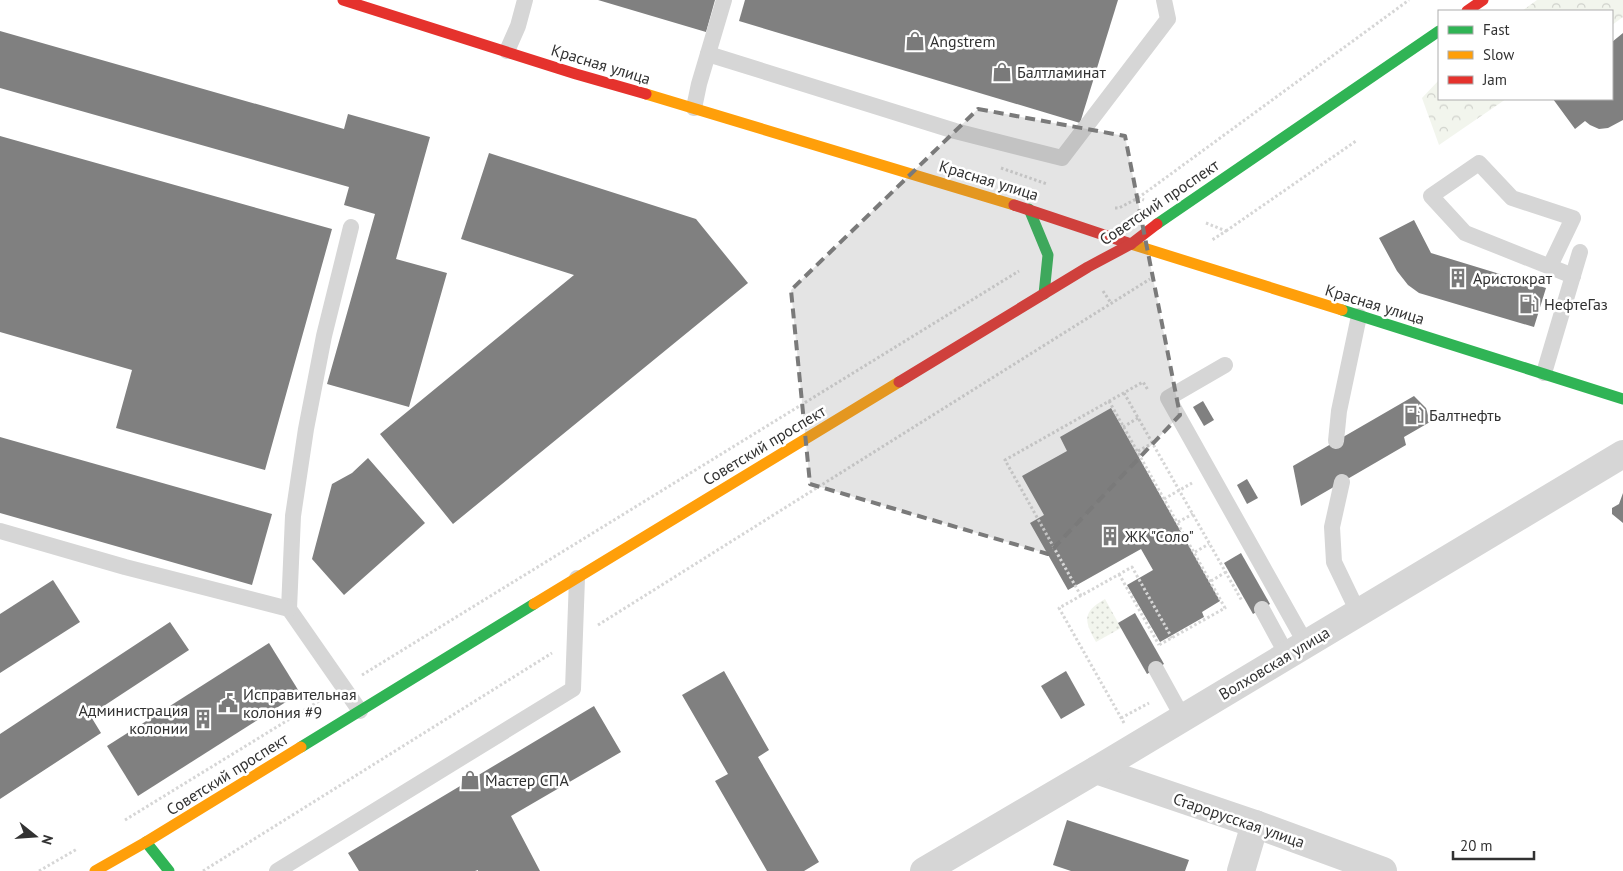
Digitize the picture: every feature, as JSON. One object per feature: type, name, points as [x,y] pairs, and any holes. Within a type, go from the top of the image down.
[{"type":"main road","name":"Красная улица","points":[[343,0],[576,74],[1029,209],[1131,244],[1623,399]]},
{"type":"main road","points":[[1468,10],[1483,0]]},
{"type":"main road","name":"Советский проспект","points":[[95,871],[146,842],[1044,294],[1131,244],[1175,211],[1438,32]]},
{"type":"main road","points":[[1029,209],[1048,255],[1044,294]]},
{"type":"main road","points":[[146,842],[169,871]]},
{"type":"street","name":"Волховская улица","points":[[924,871],[1623,454]]},
{"type":"street","name":"Старорусская улица","points":[[1096,770],[1255,824],[1382,871]]},
{"type":"street","points":[[1241,871],[1255,824]]},
{"type":"lane","points":[[507,51],[518,26],[525,0]]},
{"type":"lane","points":[[694,108],[724,0]]},
{"type":"lane","points":[[708,54],[955,131],[1062,158],[1168,19],[1164,0]]},
{"type":"lane","points":[[1550,266],[1573,218],[1512,198],[1479,162],[1431,196],[1465,233],[1574,276]]},
{"type":"lane","points":[[351,227],[324,336],[306,429],[293,516],[289,609],[360,711]]},
{"type":"lane","points":[[1544,373],[1580,252]]},
{"type":"lane","points":[[1336,441],[1339,411],[1359,316]]},
{"type":"lane","points":[[1225,366],[1168,398],[1210,473],[1296,649]]},
{"type":"lane","points":[[1342,482],[1332,527],[1334,562],[1358,612]]},
{"type":"lane","points":[[0,531],[125,567],[289,609]]},
{"type":"lane","points":[[278,871],[573,689],[577,578]]},
{"type":"lane","points":[[1262,609],[1296,649]]},
{"type":"lane","points":[[1156,669],[1183,718]]},
{"type":"path","points":[[1111,207],[1119,208],[1138,198],[1409,0]]},
{"type":"path","points":[[203,871],[1182,260],[1356,141]]},
{"type":"path","points":[[997,166],[1043,181],[1051,186]]},
{"type":"path","points":[[1138,198],[1226,230]]},
{"type":"path","points":[[1081,596],[1005,460],[1143,382]]},
{"type":"path","points":[[1124,393],[1244,606]]},
{"type":"path","points":[[1109,401],[1225,608],[1159,645]]},
{"type":"path","points":[[1123,426],[1138,418]]},
{"type":"path","points":[[1138,452],[1153,443]]},
{"type":"path","points":[[1164,498],[1210,473]]},
{"type":"path","points":[[1178,522],[1192,514]]},
{"type":"path","points":[[1194,552],[1210,544]]},
{"type":"path","points":[[1136,746],[1059,608],[1132,567],[1172,638]]},
{"type":"path","points":[[1210,581],[1226,572]]},
{"type":"path","points":[[1119,574],[1164,653]]},
{"type":"highlighted area","points":[[978,109],[1125,136],[1180,415],[1048,554],[810,484],[791,290]]},
{"type":"green space","points":[[1537,0],[1623,0],[1623,17],[1613,24],[1613,10],[1523,10]]},
{"type":"green space","points":[[1438,81],[1438,100],[1505,100],[1439,145],[1422,98]]},
{"type":"green space","points":[[1105,599],[1121,628],[1096,642],[1089,628],[1087,618],[1092,608]]},
{"type":"building","points":[[598,0],[715,0],[706,32]]},
{"type":"building","name":"Балтламинат","points":[[745,0],[1118,0],[1080,123],[739,21]]},
{"type":"building","points":[[0,31],[344,129],[348,114],[430,137],[396,259],[447,273],[409,407],[327,384],[375,214],[344,205],[349,187],[0,88]]},
{"type":"building","points":[[1623,33],[1623,120],[1608,128],[1599,129],[1585,121],[1575,129],[1554,100],[1613,100],[1613,41]]},
{"type":"building","points":[[0,136],[332,229],[265,470],[116,428],[132,370],[0,332]]},
{"type":"building","points":[[489,153],[696,219],[748,283],[453,524],[380,434],[574,275],[461,239]]},
{"type":"building","name":"Аристократ","points":[[1414,220],[1431,253],[1546,288],[1534,327],[1419,293],[1408,285],[1397,271],[1379,238]]},
{"type":"building","points":[[1414,396],[1426,408],[1430,422],[1404,437],[1406,445],[1301,506],[1293,466]]},
{"type":"building","points":[[1203,401],[1214,420],[1204,426],[1193,407]]},
{"type":"building","name":"ЖК \"Соло\"","points":[[1111,408],[1220,601],[1202,612],[1204,617],[1160,642],[1127,585],[1153,570],[1141,549],[1068,590],[1030,523],[1044,515],[1022,476],[1067,451],[1060,437]]},
{"type":"building","points":[[0,437],[272,514],[252,585],[0,513]]},
{"type":"building","points":[[368,458],[425,523],[344,595],[312,559],[332,484],[352,473]]},
{"type":"building","points":[[1247,479],[1258,498],[1247,504],[1237,485]]},
{"type":"building","points":[[1623,493],[1623,523],[1612,514],[1612,508],[1619,504]]},
{"type":"building","points":[[1241,553],[1270,604],[1253,614],[1224,563]]},
{"type":"building","points":[[53,580],[80,622],[0,673],[0,614]]},
{"type":"building","points":[[1135,613],[1164,664],[1147,674],[1118,623]]},
{"type":"building","points":[[170,622],[189,650],[90,715],[101,733],[0,799],[0,734]]},
{"type":"building","name":"Администрация колонии","points":[[269,643],[300,693],[138,796],[107,746]]},
{"type":"building","points":[[724,671],[769,750],[758,757],[819,862],[804,871],[767,871],[715,781],[728,774],[682,695]]},
{"type":"building","points":[[1066,671],[1085,705],[1061,719],[1041,686]]},
{"type":"building","points":[[594,706],[621,752],[511,816],[540,871],[359,871],[348,853]]},
{"type":"building","points":[[1067,820],[1189,860],[1185,871],[1071,871],[1053,865]]},
{"type":"traffic: fast","points":[[1157,224],[1438,32]]},
{"type":"traffic: fast","points":[[1029,209],[1048,255],[1044,294]]},
{"type":"traffic: fast","points":[[1342,310],[1623,399]]},
{"type":"traffic: fast","points":[[301,747],[534,604]]},
{"type":"traffic: fast","points":[[146,842],[169,871]]},
{"type":"traffic: slow","points":[[646,94],[1014,205]]},
{"type":"traffic: slow","points":[[1131,244],[1342,310]]},
{"type":"traffic: slow","points":[[534,604],[899,382]]},
{"type":"traffic: slow","points":[[95,871],[301,747]]},
{"type":"traffic: jam","points":[[343,0],[576,74],[646,94]]},
{"type":"traffic: jam","points":[[1468,10],[1483,0]]},
{"type":"traffic: jam","points":[[1014,205],[1131,244]]},
{"type":"traffic: jam","points":[[899,382],[1088,267],[1131,244],[1157,224]]},
{"type":"place","name":"Angstrem","points":[[915,41]]},
{"type":"place","name":"Балтламинат","points":[[1002,72]]},
{"type":"place","name":"Аристократ","points":[[1458,278]]},
{"type":"place","name":"НефтеГаз","points":[[1529,304]]},
{"type":"place","name":"Балтнефть","points":[[1414,415]]},
{"type":"place","name":"ЖК \"Соло\"","points":[[1110,536]]},
{"type":"place","name":"Исправительная колония #9","points":[[228,703]]},
{"type":"place","name":"Администрация колонии","points":[[203,719]]},
{"type":"place","name":"Мастер СПА","points":[[470,780]]}]
